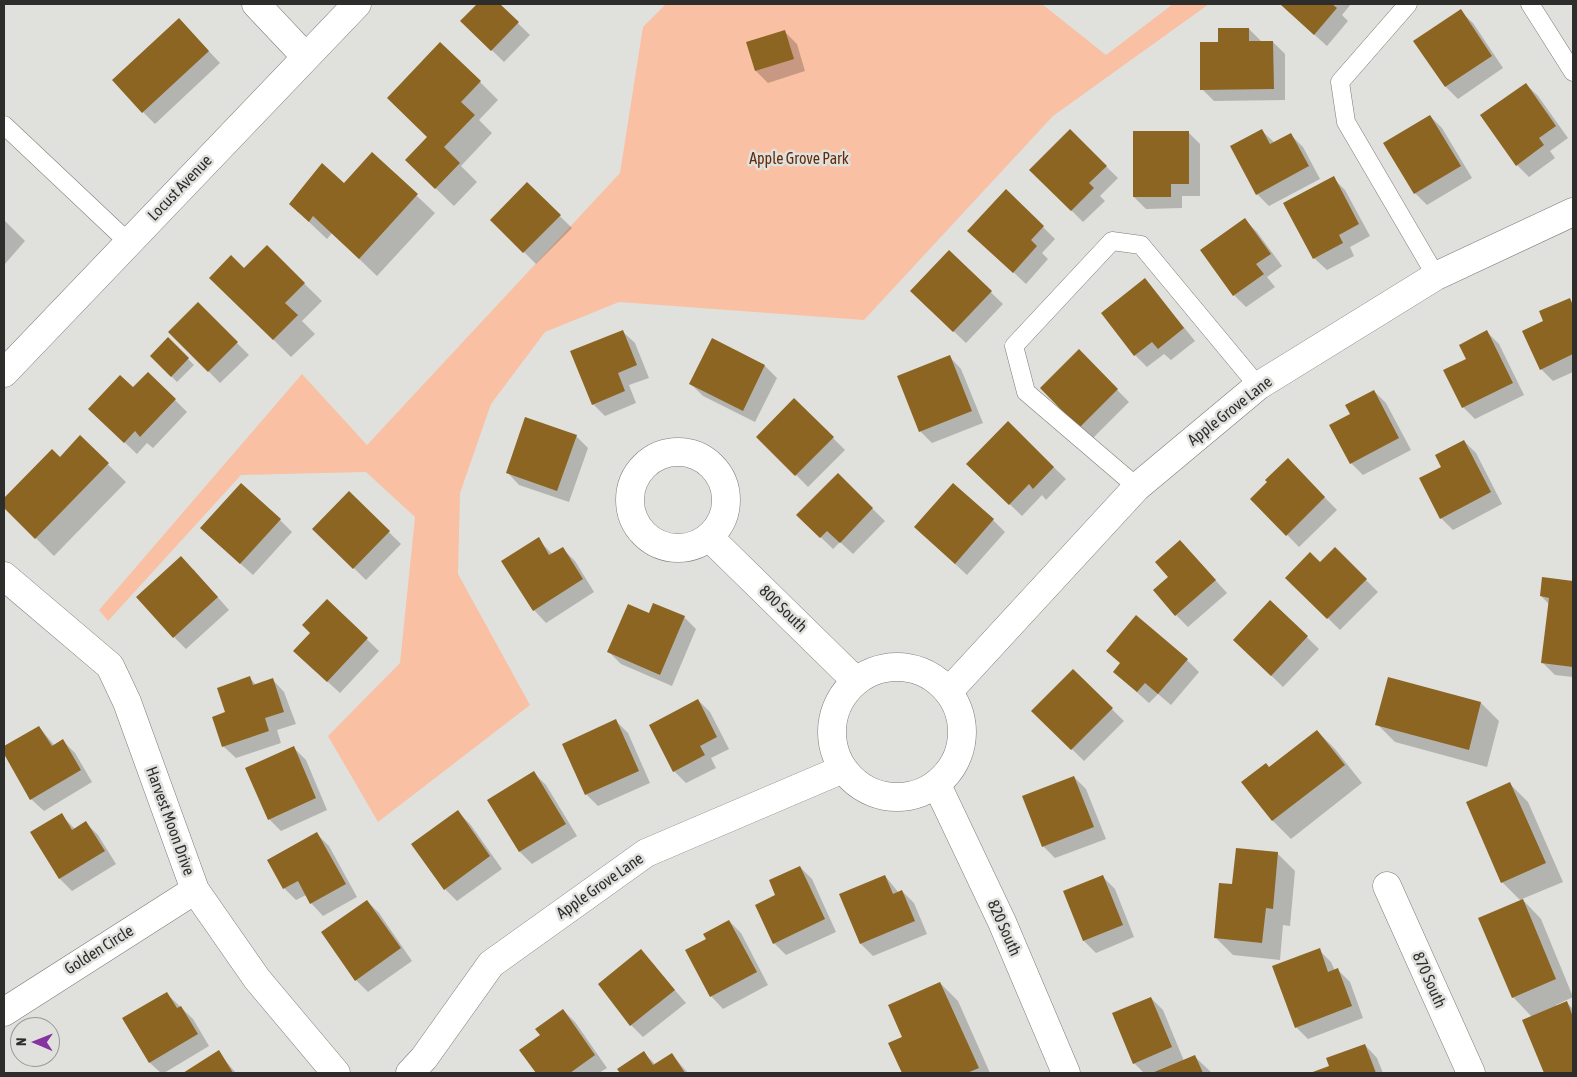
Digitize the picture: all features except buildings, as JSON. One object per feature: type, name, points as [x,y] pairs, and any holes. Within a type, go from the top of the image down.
[{"type":"street","points":[[256,4],[305,56]]},
{"type":"street","name":"Locust Avenue","points":[[4,374],[305,56],[357,4]]},
{"type":"street","name":"Apple Grove Lane","points":[[949,691],[1137,487],[1258,386],[1436,276],[1573,212]]},
{"type":"street","name":"800 South","points":[[709,537],[856,681]]},
{"type":"street","name":"Harvest Moon Drive","points":[[4,576],[110,666],[127,702],[194,890],[257,979],[336,1073]]},
{"type":"street","points":[[901,666],[932,676],[949,691],[962,722],[962,744],[953,767],[938,785],[914,796],[891,798],[879,796],[858,786],[842,769],[833,747],[832,724],[841,699],[856,681],[878,669],[901,666]]},
{"type":"street","name":"Apple Grove Lane","points":[[410,1073],[424,1058],[491,964],[646,853],[842,769]]},
{"type":"street","name":"820 South","points":[[938,785],[1002,922],[1066,1073]]},
{"type":"street","name":"870 South","points":[[1387,886],[1471,1073]]},
{"type":"street","name":"Golden Circle","points":[[4,1012],[194,890]]},
{"type":"lane","points":[[1408,4],[1340,82],[1346,122],[1436,276]]},
{"type":"lane","points":[[1530,4],[1573,72]]},
{"type":"lane","points":[[4,125],[128,242]]},
{"type":"lane","points":[[1137,487],[1026,392],[1014,346],[1112,241],[1141,245],[1258,386]]},
{"type":"green space","name":"Apple Grove Park","points":[[666,4],[1042,4],[1106,55],[1173,4],[1209,4],[1053,116],[864,320],[619,302],[545,332],[491,404],[460,493],[458,574],[530,705],[378,822],[328,736],[400,663],[415,517],[366,472],[241,475],[108,621],[99,610],[302,374],[367,445],[620,173],[643,27]]}]
